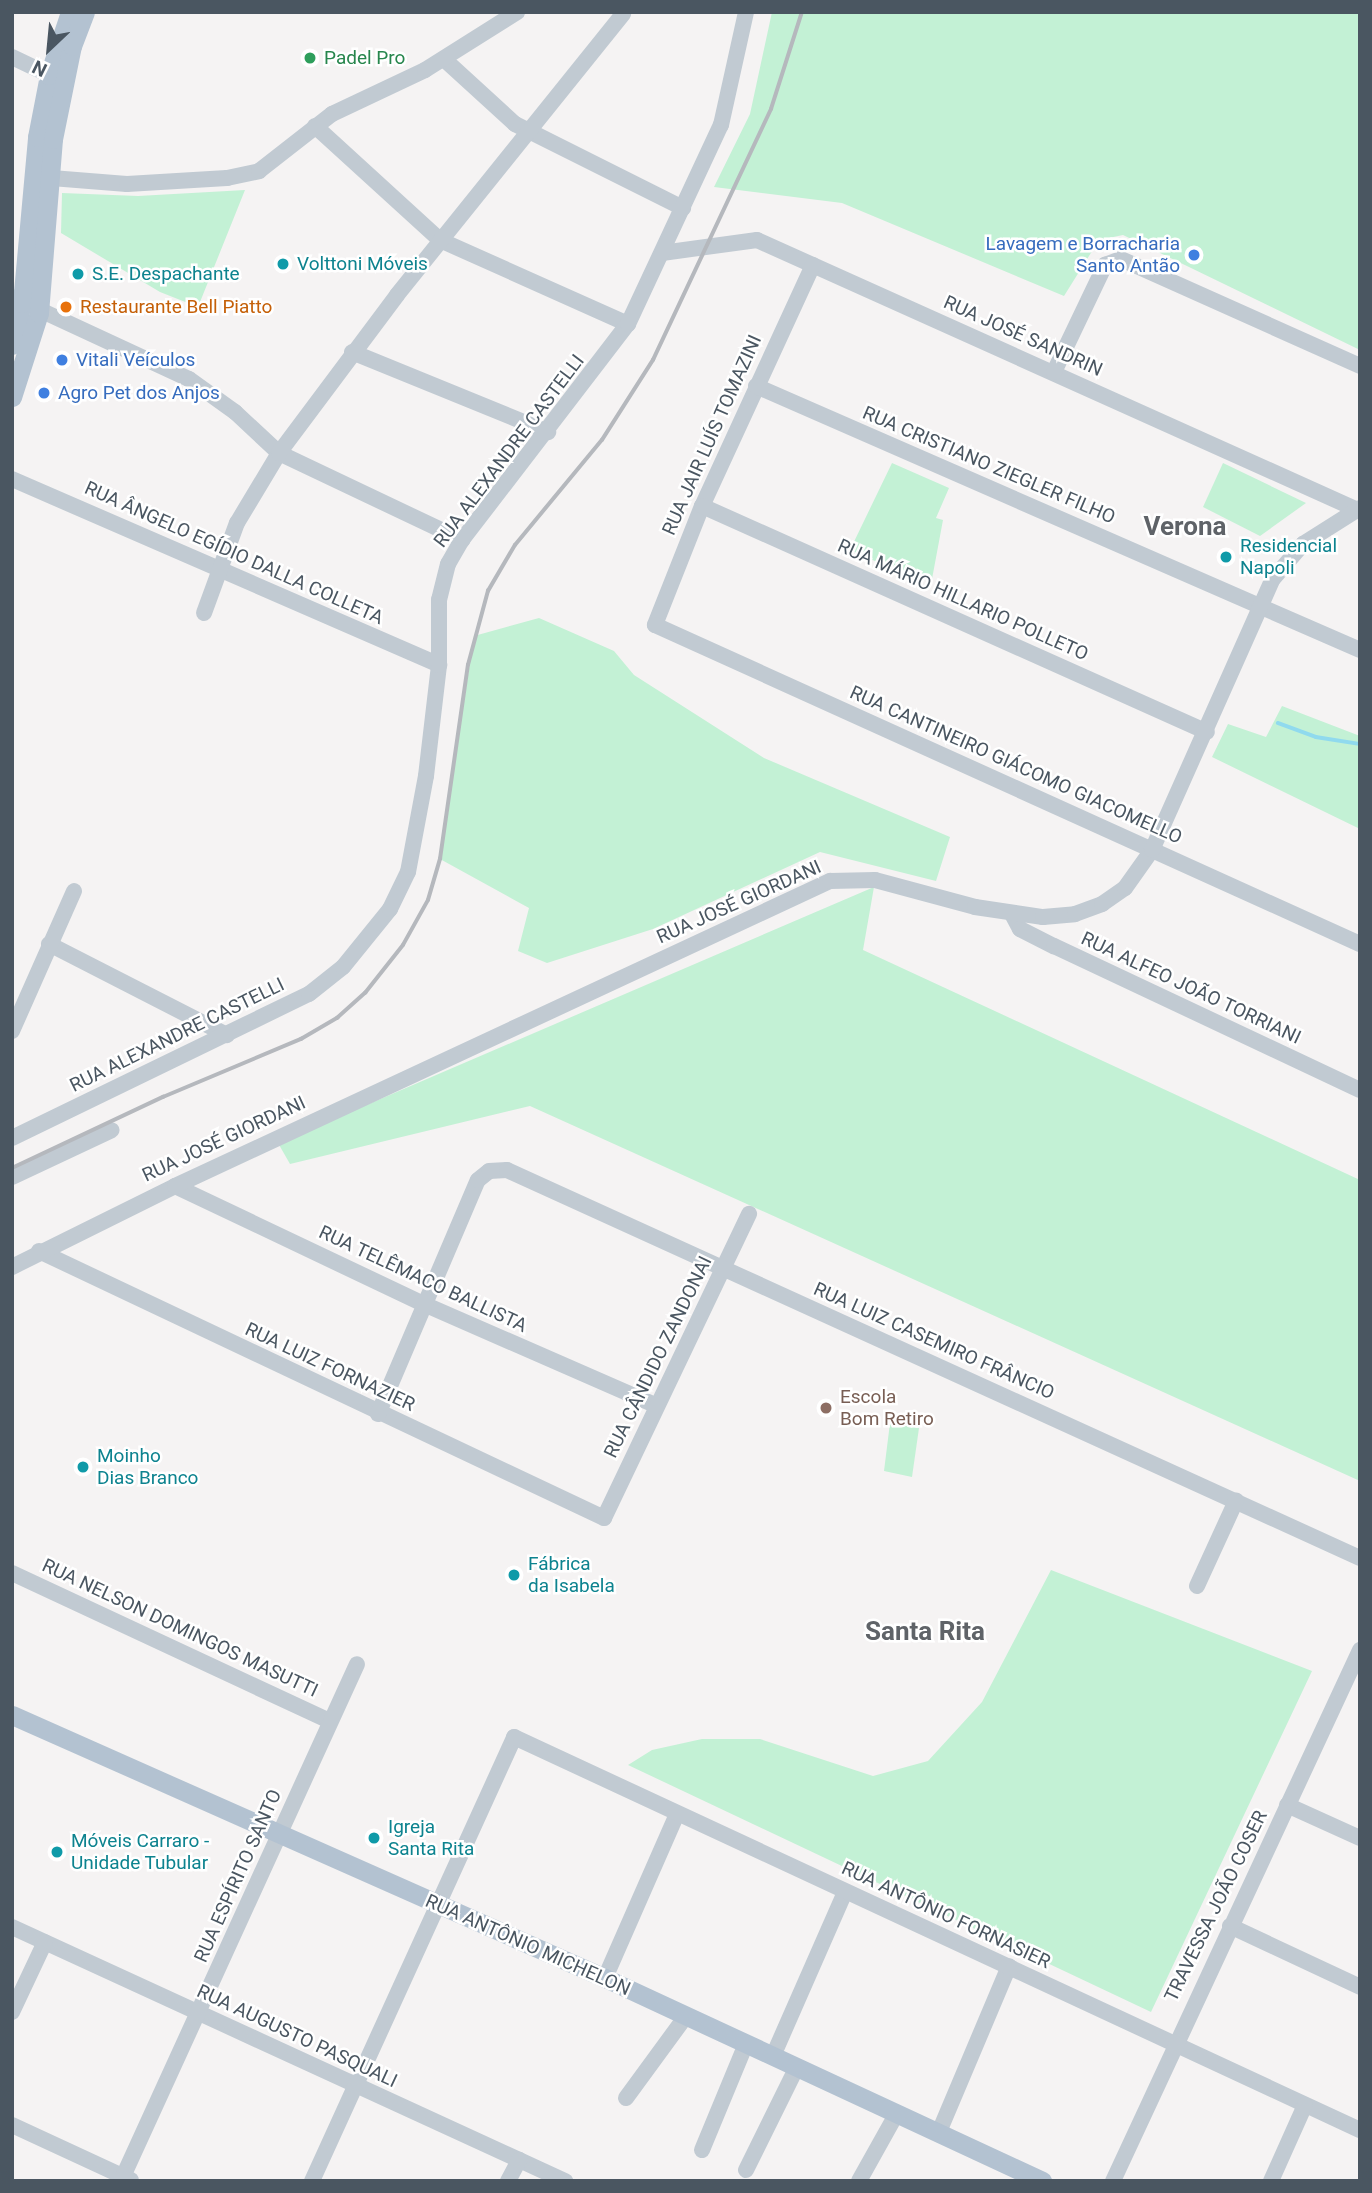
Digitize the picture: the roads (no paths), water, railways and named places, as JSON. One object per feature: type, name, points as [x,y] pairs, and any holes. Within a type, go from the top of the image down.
[{"type":"main road","points":[[12,397],[45,138],[70,12]]},
{"type":"main road","points":[[57,78],[85,12]]},
{"type":"main road","points":[[12,345],[24,304]]},
{"type":"main road","name":"RUA ANTÔNIO MICHELON","points":[[12,1715],[605,1978],[939,2132],[1029,2178]]},
{"type":"street","points":[[41,177],[127,184],[245,176],[269,164],[315,126],[445,60],[517,12]]},
{"type":"street","name":"RUA ALEXANDRE CASTELLI","points":[[12,1138],[280,1012],[331,979],[390,909],[408,872],[413,847],[439,665],[439,600],[449,564],[462,540],[548,432],[628,324],[721,125],[746,12]]},
{"type":"street","points":[[204,613],[237,523],[279,453],[352,352],[623,14]]},
{"type":"street","points":[[12,57],[57,78]]},
{"type":"street","points":[[445,60],[528,132],[683,208]]},
{"type":"street","points":[[315,126],[440,240],[628,324]]},
{"type":"street","name":"RUA JOSÉ SANDRIN","points":[[662,253],[749,239],[1054,372],[1359,510]]},
{"type":"street","points":[[1054,372],[1105,264],[1122,259],[1360,366]]},
{"type":"street","name":"RUA JAIR LUÍS TOMAZINI","points":[[654,625],[702,506],[813,265]]},
{"type":"street","points":[[24,304],[190,379],[235,412],[279,453],[462,540]]},
{"type":"street","points":[[352,352],[548,432]]},
{"type":"street","name":"RUA CRISTIANO ZIEGLER FILHO","points":[[756,386],[1360,650]]},
{"type":"street","name":"RUA ÂNGELO EGÍDIO DALLA COLLETA","points":[[12,479],[439,665]]},
{"type":"street","name":"RUA MÁRIO HILLARIO POLLETO","points":[[702,506],[1207,732]]},
{"type":"street","name":"RUA JOSÉ GIORDANI","points":[[12,1267],[38,1251],[175,1185],[830,881],[876,880],[1012,914],[1075,914],[1102,904],[1125,888],[1152,850],[1207,732],[1259,605],[1288,557],[1359,510]]},
{"type":"street","name":"RUA CANTINEIRO GIÁCOMO GIACOMELLO","points":[[654,625],[1360,944]]},
{"type":"street","points":[[12,1031],[74,891]]},
{"type":"street","name":"RUA ALFEO JOÃO TORRIANI","points":[[1012,914],[1020,929],[1360,1090]]},
{"type":"street","points":[[49,944],[227,1035]]},
{"type":"street","points":[[12,1177],[112,1130]]},
{"type":"street","name":"RUA LUIZ CASEMIRO FRÂNCIO","points":[[426,1305],[478,1180],[489,1171],[508,1170],[1360,1558]]},
{"type":"street","name":"RUA TELÊMACO BALLISTA","points":[[175,1185],[426,1305],[657,1406]]},
{"type":"street","name":"RUA CÂNDIDO ZANDONAI","points":[[604,1518],[749,1214]]},
{"type":"street","name":"RUA LUIZ FORNAZIER","points":[[38,1251],[378,1414],[604,1518]]},
{"type":"street","points":[[378,1414],[426,1305]]},
{"type":"street","points":[[1197,1586],[1236,1501]]},
{"type":"street","name":"RUA NELSON DOMINGOS MASUTTI","points":[[12,1573],[330,1721]]},
{"type":"street","name":"TRAVESSA JOÃO COSER","points":[[1113,2181],[1174,2043],[1359,1653]]},
{"type":"street","name":"RUA ESPÍRITO SANTO","points":[[125,2179],[357,1664]]},
{"type":"street","name":"RUA ANTÔNIO FORNASIER","points":[[438,1906],[514,1737],[1360,2130]]},
{"type":"street","points":[[1287,1805],[1360,1838]]},
{"type":"street","points":[[605,1978],[677,1814]]},
{"type":"street","points":[[773,2056],[845,1892]]},
{"type":"street","points":[[312,2181],[438,1906]]},
{"type":"street","points":[[1230,1926],[1360,1987]]},
{"type":"street","name":"RUA AUGUSTO PASQUALI","points":[[12,1927],[565,2181]]},
{"type":"street","points":[[12,2012],[44,1942]]},
{"type":"street","points":[[939,2132],[1009,1966]]},
{"type":"street","points":[[626,2098],[686,2016]]},
{"type":"street","points":[[702,2150],[746,2044]]},
{"type":"street","points":[[746,2171],[797,2067]]},
{"type":"street","points":[[1271,2181],[1305,2105]]},
{"type":"street","points":[[859,2181],[897,2113]]},
{"type":"street","points":[[12,2125],[125,2179]]},
{"type":"street","points":[[508,2181],[519,2160]]},
{"type":"waterway","points":[[1278,723],[1316,737],[1360,744]]},
{"type":"railway","points":[[12,1168],[163,1097],[301,1039],[337,1018],[365,993],[403,945],[428,900],[440,859],[468,665],[488,591],[515,545],[602,440],[653,360],[771,109],[802,12]]},
{"type":"place","name":"Padel Pro","points":[[310,58]]},
{"type":"place","name":"Lavagem e Borracharia Santo Antão","points":[[1194,255]]},
{"type":"place","name":"Volttoni Móveis","points":[[283,264]]},
{"type":"place","name":"S.E. Despachante","points":[[78,274]]},
{"type":"place","name":"Restaurante Bell Piatto","points":[[66,307]]},
{"type":"place","name":"Vitali Veículos","points":[[62,360]]},
{"type":"place","name":"Agro Pet dos Anjos","points":[[44,393]]},
{"type":"place","name":"Residencial Napoli","points":[[1226,557]]},
{"type":"place","name":"Escola Bom Retiro","points":[[826,1408]]},
{"type":"place","name":"Moinho Dias Branco","points":[[83,1467]]},
{"type":"place","name":"Fábrica da Isabela","points":[[514,1575]]},
{"type":"place","name":"Igreja Santa Rita","points":[[374,1838]]},
{"type":"place","name":"Móveis Carraro - Unidade Tubular","points":[[57,1852]]},
{"type":"district","name":"Verona","points":[[1185,527]]},
{"type":"district","name":"Santa Rita","points":[[925,1632]]}]
